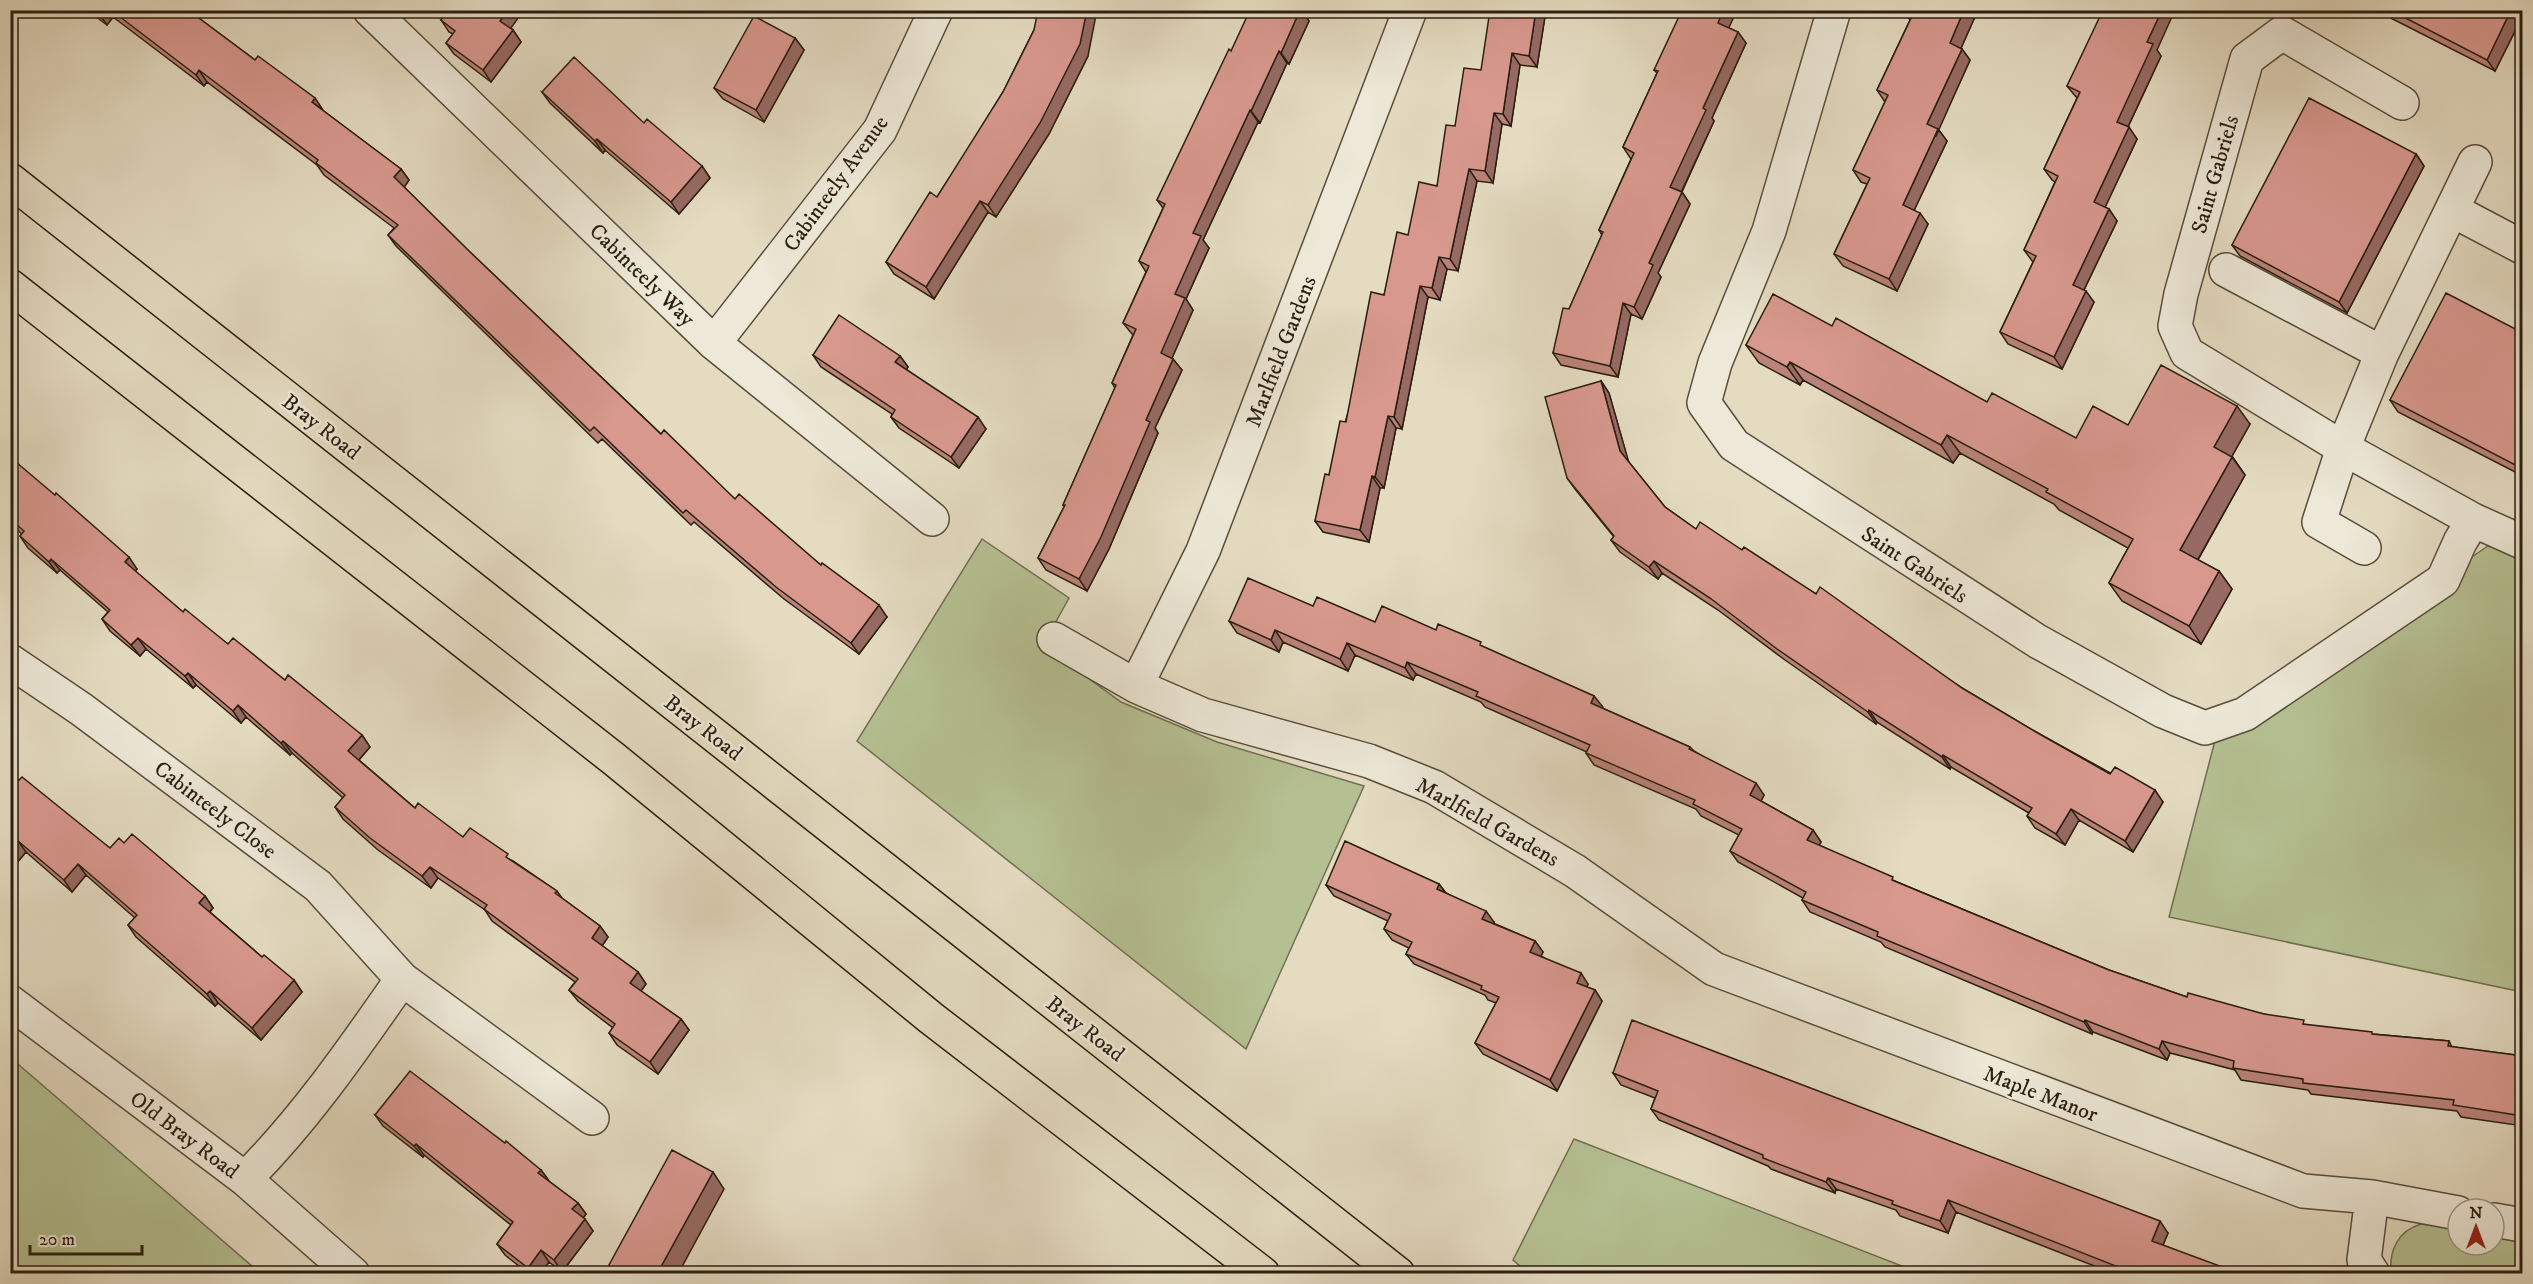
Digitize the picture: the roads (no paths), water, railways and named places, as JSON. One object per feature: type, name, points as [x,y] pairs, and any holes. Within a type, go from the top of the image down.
[{"type":"highway","name":"Bray Road","points":[[10,180],[1398,1274]]},
{"type":"highway","points":[[10,286],[614,759],[931,1018],[1263,1274]]},
{"type":"street","name":"Cabinteely Way","points":[[370,10],[714,343],[932,519]]},
{"type":"street","name":"Cabinteely Avenue","points":[[714,343],[880,130],[936,10]]},
{"type":"street","name":"Marlfield Gardens","points":[[1136,686],[1203,551],[1410,10]]},
{"type":"street","name":"Saint Gabriels","points":[[1834,10],[1769,231],[1715,363],[1704,403],[1734,445],[2037,641],[2163,711],[2205,728],[2246,714],[2443,580],[2473,520]]},
{"type":"street","name":"Saint Gabriels","points":[[2402,103],[2282,33],[2247,58],[2181,294],[2175,326],[2187,353],[2343,448],[2473,520],[2523,542]]},
{"type":"street","points":[[2364,548],[2319,522],[2343,448],[2382,353],[2475,162]]},
{"type":"street","points":[[2452,210],[2523,246]]},
{"type":"street","points":[[2226,270],[2382,353]]},
{"type":"street","name":"Marlfield Gardens","points":[[1054,639],[1136,686],[1203,715],[1369,761],[1434,787],[1575,871],[1714,969]]},
{"type":"street","name":"Cabinteely Close","points":[[10,661],[81,709],[318,886],[402,979],[592,1118]]},
{"type":"street","name":"Maple Manor","points":[[1714,969],[2303,1191],[2372,1197],[2446,1211]]},
{"type":"street","points":[[245,1179],[270,1154],[349,1053],[402,979]]},
{"type":"street","name":"Old Bray Road","points":[[10,1002],[245,1179],[353,1274]]},
{"type":"street","points":[[2372,1197],[2364,1260],[2373,1274]]},
{"type":"street","points":[[2506,1222],[2523,1225]]}]
